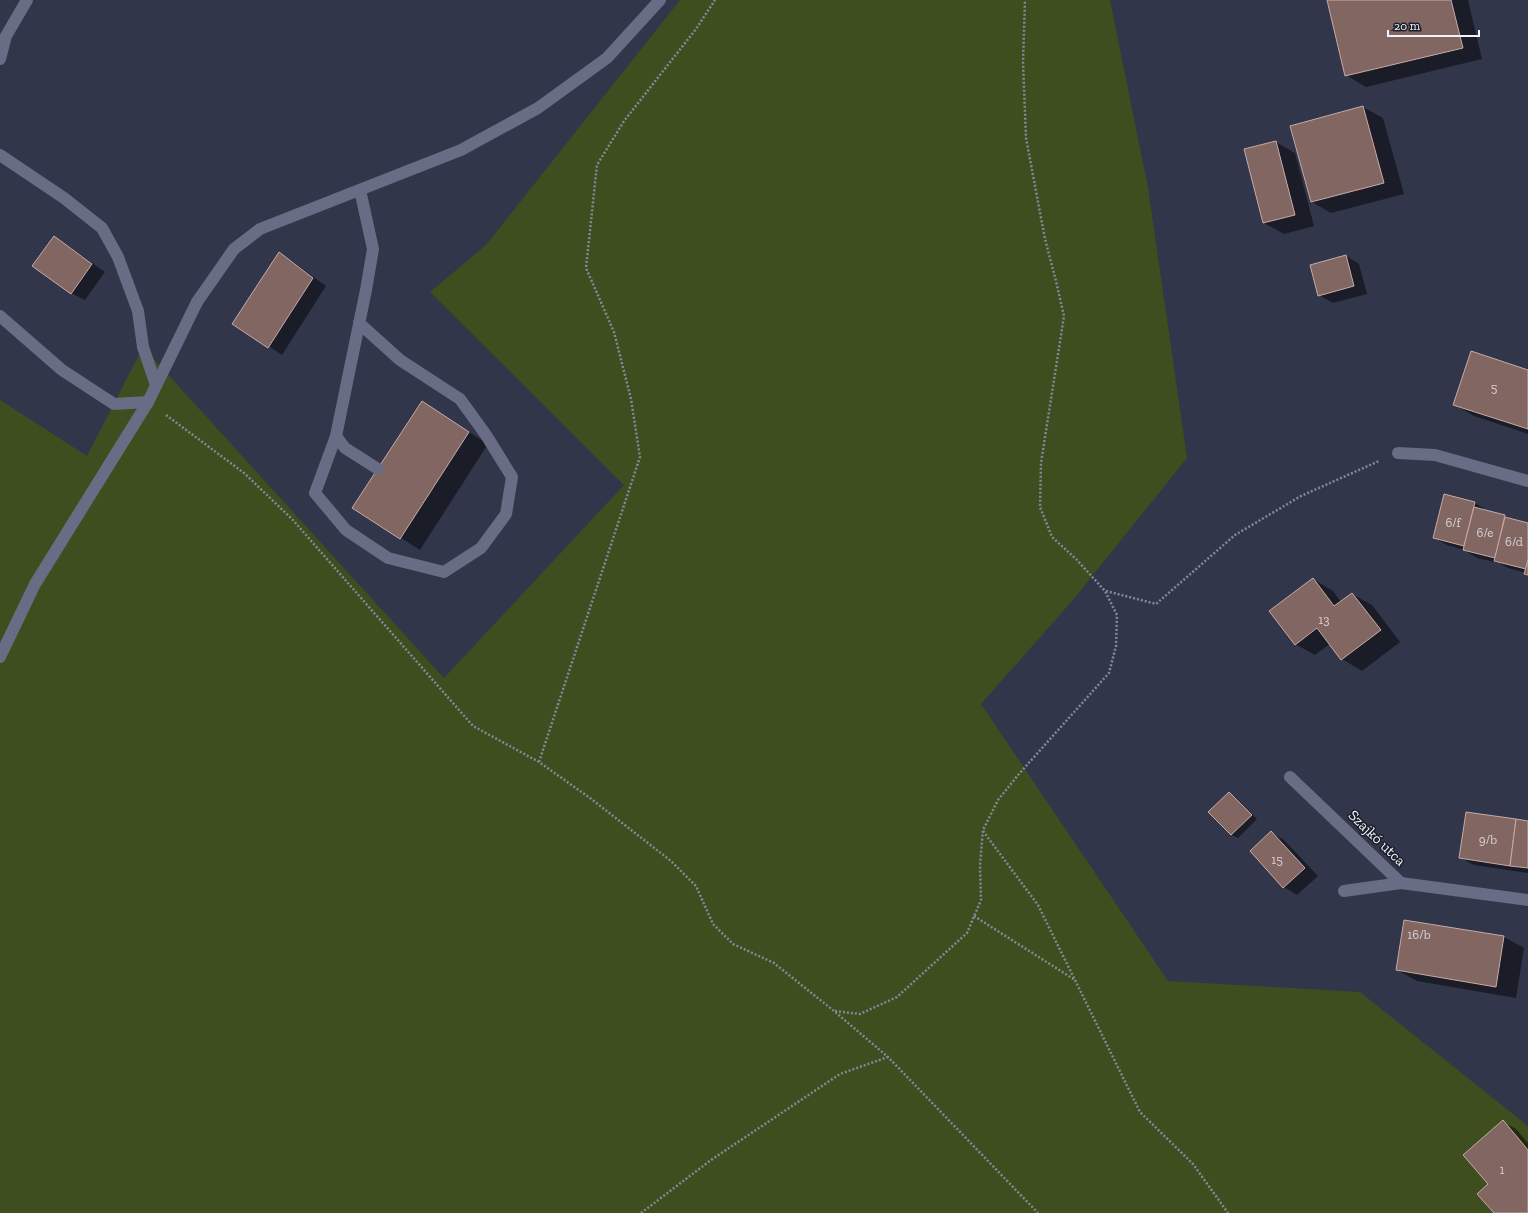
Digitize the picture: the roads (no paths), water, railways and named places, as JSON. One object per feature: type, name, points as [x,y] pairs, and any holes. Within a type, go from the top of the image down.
[{"type":"street","points":[[0,59],[6,36],[27,0]]},
{"type":"street","points":[[0,657],[35,584],[148,402],[197,302],[234,249],[260,229],[462,150],[538,108],[607,58],[660,0]]},
{"type":"street","points":[[0,156],[64,198],[102,228],[118,257],[138,311],[143,347],[156,385]]},
{"type":"street","points":[[359,322],[400,360],[460,400],[486,434],[512,477],[506,514],[481,548],[444,572],[388,558],[346,530],[315,493],[336,436],[373,249],[360,190]]},
{"type":"street","points":[[0,316],[62,370],[114,404],[148,402]]},
{"type":"street","points":[[336,436],[345,448],[378,469]]},
{"type":"street","points":[[1398,453],[1435,455],[1528,481]]},
{"type":"street","name":"Szajkó utca","points":[[1290,777],[1401,883],[1528,900]]},
{"type":"street","points":[[1344,891],[1401,883]]}]
